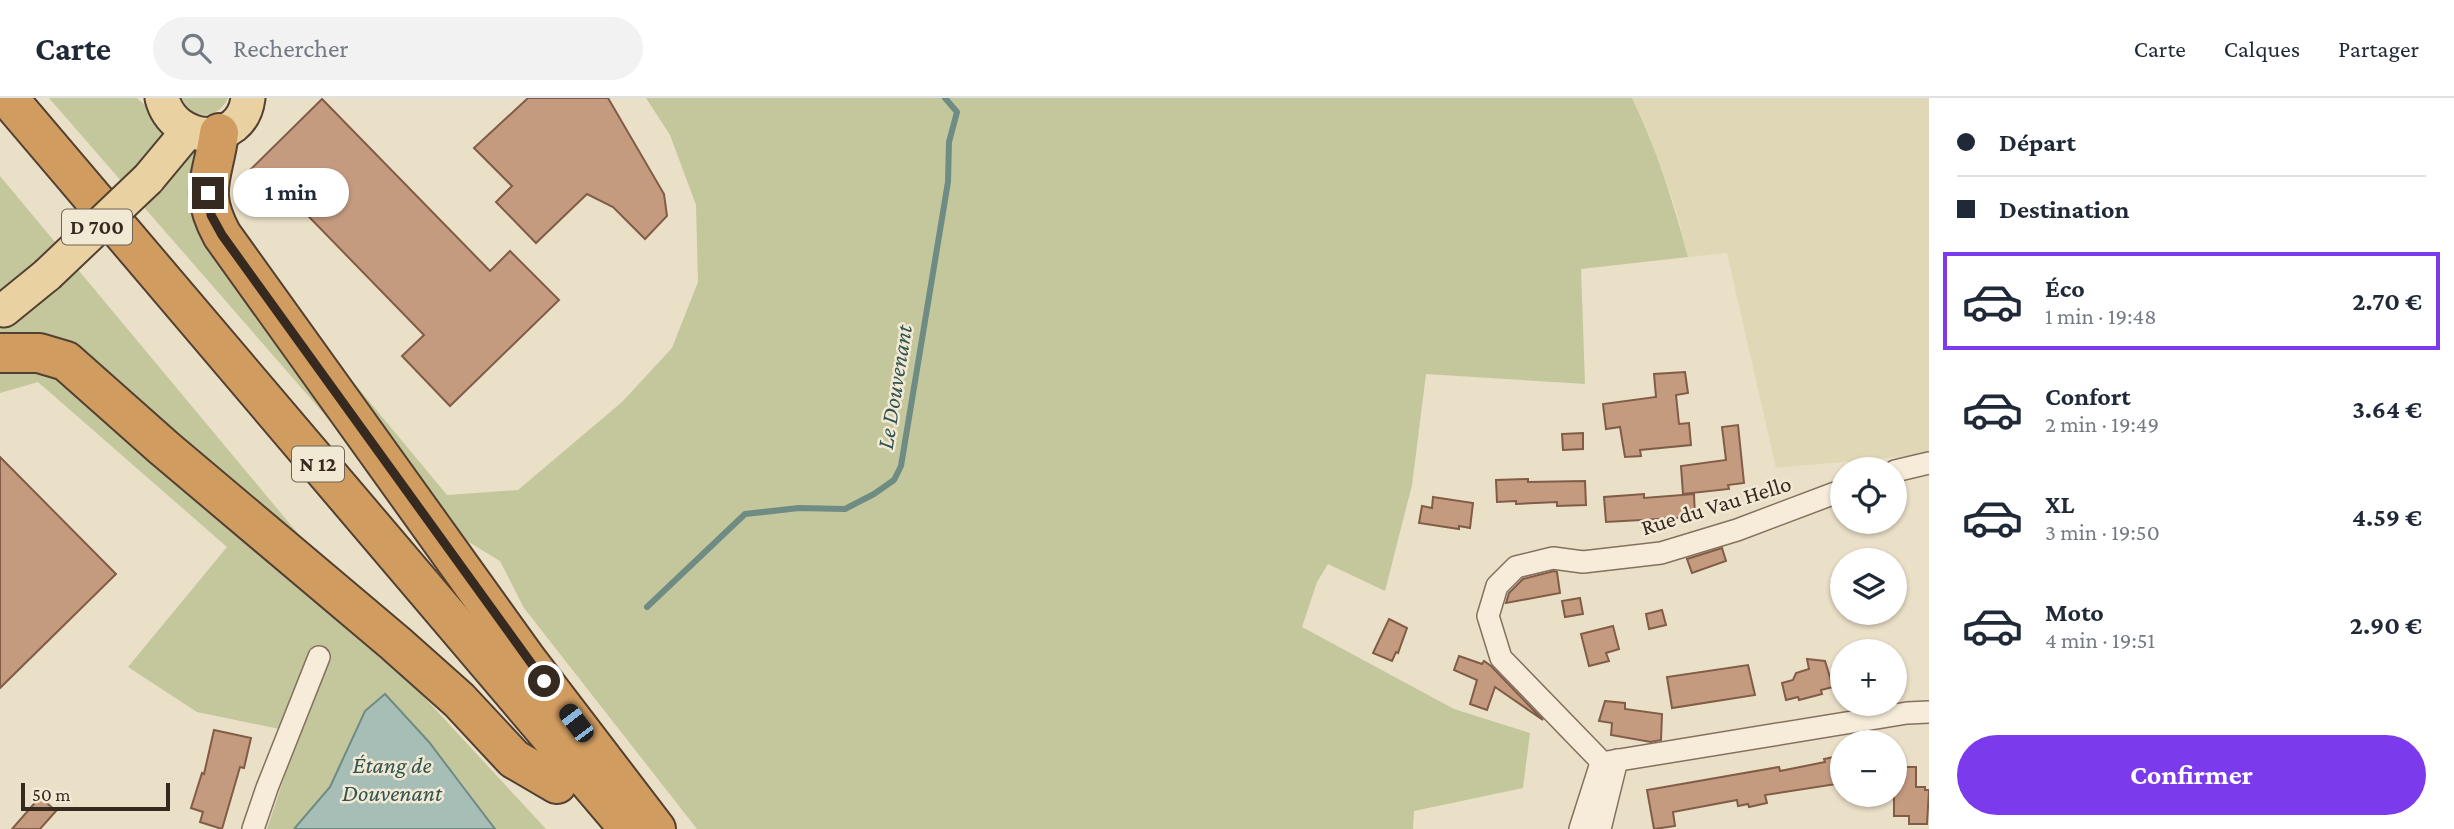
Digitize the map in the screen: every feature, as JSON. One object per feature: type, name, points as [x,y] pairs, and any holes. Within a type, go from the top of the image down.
[{"type":"highway","name":"N 12","points":[[8,98],[629,829]]},
{"type":"highway","name":"N 12","points":[[0,128],[596,829]]},
{"type":"highway","points":[[203,132],[211,215],[222,235],[527,660],[656,829]]},
{"type":"highway","name":"N 12","points":[[0,353],[39,353],[66,361],[164,448],[404,651],[458,700],[514,759],[557,784]]},
{"type":"main road","points":[[162,98],[170,117],[203,132],[232,126],[241,116],[248,98]]},
{"type":"main road","name":"D 700","points":[[2,307],[47,275],[148,179],[203,132]]},
{"type":"main road","points":[[0,353],[8,324],[2,307]]},
{"type":"street","points":[[1907,468],[1929,463]]},
{"type":"street","name":"Rue du Vau Hello","points":[[1609,762],[1597,757],[1500,658],[1488,616],[1497,586],[1517,567],[1553,558],[1583,562],[1661,553],[1737,530],[1830,495]]},
{"type":"street","points":[[253,829],[319,657]]},
{"type":"street","points":[[1609,762],[1907,713],[1929,712]]},
{"type":"street","points":[[1580,829],[1609,762]]},
{"type":"street","points":[[1600,829],[1609,762]]},
{"type":"shaded area","points":[[1632,98],[1929,98],[1929,454],[1830,457],[1830,463],[1776,468],[1727,253],[1688,257],[1674,203],[1644,122]]},
{"type":"green space","points":[[49,98],[137,98],[200,153],[260,270],[447,495],[518,490],[622,402],[672,348],[698,282],[696,205],[670,135],[646,98],[1632,98],[1664,176],[1688,257],[1581,269],[1585,384],[1426,374],[1412,485],[1385,591],[1328,564],[1317,582],[1302,627],[1454,709],[1530,733],[1523,788],[1414,811],[1413,829],[697,829],[524,608],[500,561],[398,499]]},
{"type":"green space","points":[[182,98],[228,98],[218,111],[205,115],[192,111]]},
{"type":"green space","points":[[0,176],[305,542],[411,683],[546,829],[495,829],[461,782],[404,714],[365,711],[330,787],[294,829],[267,829],[299,733],[197,712],[128,667],[227,547],[38,382],[0,393]]},
{"type":"water","name":"Étang de Douvenant","points":[[385,694],[429,742],[495,829],[294,829],[330,787],[365,711]]},
{"type":"building","points":[[528,98],[608,98],[664,194],[667,216],[645,239],[613,207],[587,194],[536,243],[496,202],[512,186],[474,148]]},
{"type":"building","points":[[322,99],[490,271],[510,251],[559,300],[450,406],[402,356],[424,335],[280,187],[270,196],[247,173]]},
{"type":"building","points":[[1685,372],[1688,393],[1676,395],[1679,424],[1689,423],[1691,445],[1640,450],[1641,456],[1625,457],[1620,427],[1606,429],[1603,404],[1656,397],[1654,374]]},
{"type":"building","points":[[1738,425],[1744,483],[1728,485],[1729,489],[1683,494],[1681,466],[1726,460],[1722,427]]},
{"type":"building","points":[[1583,433],[1583,449],[1563,450],[1562,434]]},
{"type":"building","points":[[0,457],[116,574],[0,688]]},
{"type":"building","points":[[1528,479],[1528,482],[1585,481],[1586,505],[1497,502],[1496,480]]},
{"type":"building","points":[[1644,494],[1644,498],[1694,494],[1695,517],[1606,522],[1604,497]]},
{"type":"building","points":[[1433,497],[1473,503],[1470,528],[1419,523],[1422,506],[1432,508]]},
{"type":"building","points":[[1722,548],[1726,561],[1692,573],[1687,559]]},
{"type":"building","points":[[1557,572],[1560,593],[1506,603],[1509,593],[1523,579]]},
{"type":"building","points":[[1580,598],[1583,614],[1565,617],[1562,601]]},
{"type":"building","points":[[1662,610],[1666,625],[1649,629],[1646,614]]},
{"type":"building","points":[[1389,619],[1407,628],[1398,653],[1396,652],[1392,661],[1373,653]]},
{"type":"building","points":[[1613,626],[1619,649],[1606,653],[1609,661],[1589,666],[1581,634]]},
{"type":"building","points":[[1459,656],[1482,664],[1484,661],[1491,666],[1543,720],[1495,687],[1487,710],[1470,704],[1477,680],[1454,670]]},
{"type":"building","points":[[1807,659],[1825,661],[1830,688],[1821,690],[1822,694],[1799,700],[1798,697],[1786,700],[1782,683],[1793,680],[1796,673],[1809,669]]},
{"type":"building","points":[[1748,665],[1755,695],[1672,708],[1667,677]]},
{"type":"building","points":[[1605,701],[1625,703],[1625,709],[1662,714],[1661,740],[1651,742],[1611,735],[1612,723],[1599,721]]},
{"type":"building","points":[[214,730],[251,738],[244,768],[240,767],[222,829],[200,822],[203,812],[191,808],[202,773],[204,774]]},
{"type":"building","points":[[1830,758],[1830,785],[1765,795],[1767,803],[1749,807],[1748,804],[1738,806],[1737,800],[1673,812],[1675,826],[1654,829],[1647,790],[1779,767],[1780,771],[1825,762],[1824,759]]},
{"type":"building","points":[[1907,767],[1916,767],[1916,787],[1929,790],[1927,824],[1909,824],[1909,816],[1894,816],[1894,807],[1907,807]]},
{"type":"building","points":[[40,797],[56,811],[40,829],[12,829]]},
{"type":"waterway","name":"Le Douvenant","points":[[647,607],[745,514],[799,508],[845,509],[894,480],[901,466],[948,182],[949,142],[957,112],[945,98]]},
{"type":"route","points":[[208,193],[211,215],[222,235],[544,681]]}]
